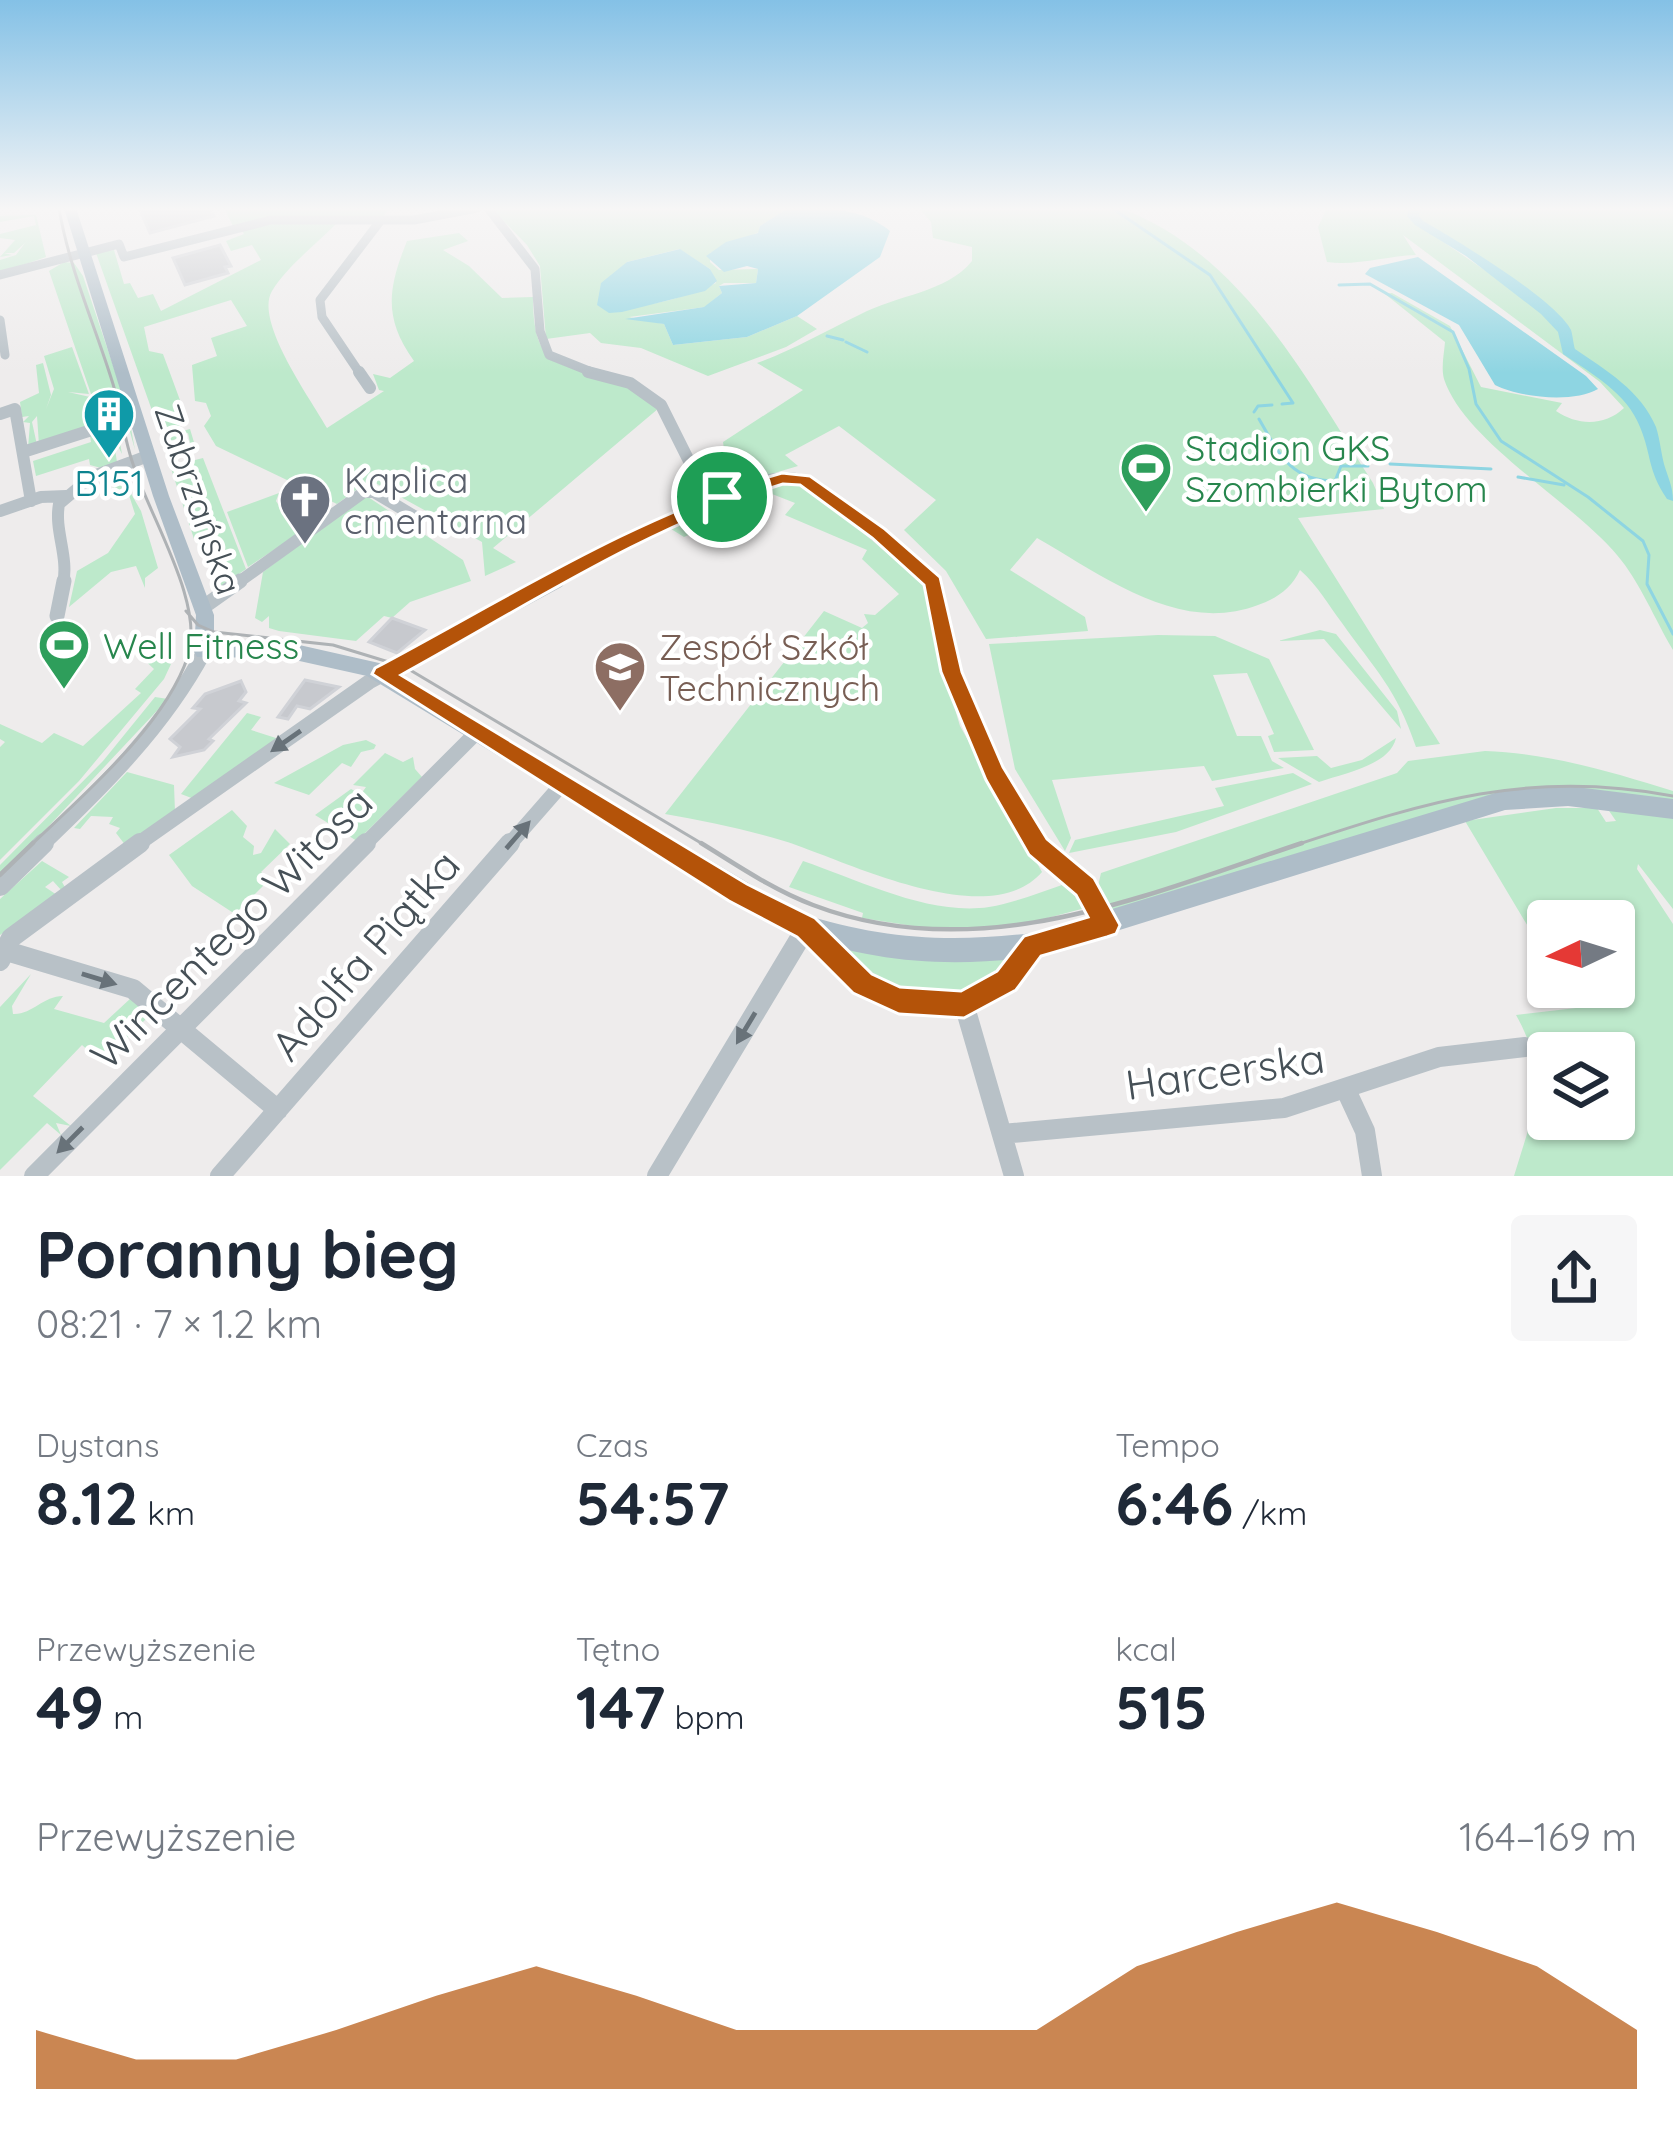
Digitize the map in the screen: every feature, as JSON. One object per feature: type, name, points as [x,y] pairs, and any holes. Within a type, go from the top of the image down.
[{"type":"main road","name":"Zabrzańska","points":[[85,263],[202,608],[207,630],[204,652]]},
{"type":"main road","points":[[204,652],[298,651],[383,674],[738,892],[806,928],[868,944],[938,952],[1033,945],[1505,800],[1568,796],[1673,809]]},
{"type":"street","points":[[0,275],[47,263]]},
{"type":"street","points":[[348,263],[320,300],[322,316],[370,388]]},
{"type":"street","points":[[532,263],[540,331],[549,355],[572,368],[630,383],[651,396],[661,405],[692,465],[722,497]]},
{"type":"street","points":[[1,327],[5,355]]},
{"type":"street","points":[[0,413],[15,409],[31,500]]},
{"type":"street","points":[[23,452],[101,427]]},
{"type":"street","points":[[57,616],[67,565],[56,520],[62,500],[80,485],[149,460]]},
{"type":"street","points":[[278,1110],[133,989],[2,954],[14,935],[52,905],[383,674],[660,525],[722,497],[782,478],[804,480],[878,533],[934,582],[952,672],[985,755],[1038,847],[1085,887],[1107,925]]},
{"type":"street","points":[[202,608],[364,492],[374,491],[419,518]]},
{"type":"street","points":[[0,511],[31,500],[62,500]]},
{"type":"street","name":"Zabrzańska","points":[[0,886],[165,710],[204,652]]},
{"type":"street","name":"Wincentego Witosa","points":[[34,1176],[479,730]]},
{"type":"street","name":"Adolfa Piątka","points":[[220,1176],[564,782]]},
{"type":"street","points":[[657,1176],[806,928],[862,983],[916,1004],[964,1004],[1006,980],[1033,945]]},
{"type":"street","points":[[964,1004],[1014,1176]]},
{"type":"street","name":"Harcerska","points":[[1003,1134],[1284,1108],[1439,1057],[1525,1047]]},
{"type":"street","points":[[1346,1090],[1365,1131],[1372,1176]]},
{"type":"green space","points":[[0,263],[29,263],[0,273]]},
{"type":"green space","points":[[63,263],[74,263],[83,276],[127,407],[135,450],[123,406],[114,409],[122,454],[105,435],[49,271]]},
{"type":"green space","points":[[100,263],[118,263],[124,284],[130,283],[138,298],[153,294],[161,311],[255,263],[295,263],[272,291],[271,321],[286,360],[327,428],[384,391],[379,390],[373,374],[390,378],[414,361],[393,317],[400,263],[464,263],[502,298],[533,297],[538,339],[554,360],[624,383],[659,408],[493,548],[516,562],[485,576],[482,542],[370,480],[337,504],[216,446],[204,426],[211,416],[206,403],[195,401],[192,365],[217,356],[211,338],[247,326],[231,300],[144,327],[149,351],[163,354],[188,422],[160,433]]},
{"type":"green space","points":[[538,263],[626,263],[597,305],[613,306],[659,303],[716,283],[710,269],[701,263],[711,263],[719,270],[758,269],[756,283],[724,283],[719,286],[722,293],[705,307],[629,317],[664,324],[673,345],[747,337],[797,316],[817,329],[786,347],[708,376],[641,348],[601,343],[590,333],[546,339]]},
{"type":"green space","points":[[970,263],[1209,263],[1236,288],[1296,362],[1373,483],[1384,509],[1298,518],[1440,744],[1416,747],[1384,681],[1300,570],[1288,588],[1265,602],[1228,612],[1199,612],[1142,597],[1037,538],[1010,570],[1085,617],[1088,631],[986,639],[946,571],[904,530],[936,500],[839,426],[785,455],[798,466],[745,482],[726,462],[723,442],[803,390],[757,363],[961,272]]},
{"type":"green space","points":[[1440,263],[1474,263],[1530,301],[1534,300],[1484,263],[1673,263],[1673,650],[1617,555],[1496,448],[1456,402],[1443,375],[1445,342],[1385,294],[1392,293],[1450,326],[1481,387],[1562,403],[1556,411],[1564,416],[1600,421],[1624,408],[1600,382]]},
{"type":"green space","points":[[72,347],[89,394],[68,392],[90,397],[99,426],[39,445],[37,416],[32,422],[37,445],[28,448],[30,423],[23,422],[29,416],[22,417],[20,402],[39,393],[36,365],[43,363],[51,395],[46,409],[54,389],[44,356]]},
{"type":"green space","points":[[100,429],[114,443],[117,462],[101,468],[90,465],[89,459],[36,476],[33,461],[91,442],[90,436]]},
{"type":"green space","points":[[190,429],[196,449],[176,458],[179,464],[203,458],[246,569],[220,587],[215,586],[211,561],[194,539],[164,447],[190,443],[188,433],[163,445],[161,437]]},
{"type":"green space","points":[[122,478],[141,511],[158,568],[145,578],[145,588],[136,566],[111,572],[69,607],[77,571],[108,553],[135,514],[128,492],[117,495],[112,484]]},
{"type":"green space","points":[[782,482],[808,486],[926,586],[938,652],[960,726],[1042,872],[1018,889],[987,896],[916,887],[769,837],[665,814],[824,611],[862,628],[868,623],[864,614],[875,615],[899,594],[862,559],[867,550],[785,515],[795,503],[772,494],[687,526],[693,533],[684,537],[671,529],[759,486]]},
{"type":"green space","points":[[279,493],[276,501],[283,512],[314,498],[328,505],[330,513],[248,567],[227,512]]},
{"type":"green space","points":[[365,495],[463,560],[471,581],[410,602],[392,618],[384,616],[356,641],[279,631],[269,628],[269,616],[262,622],[255,618],[263,572]]},
{"type":"green space","points":[[1320,630],[1336,634],[1397,711],[1401,729],[1324,639],[1278,641]]},
{"type":"green space","points":[[1215,636],[1269,659],[1314,750],[1274,752],[1268,736],[1274,734],[1247,673],[1213,675],[1237,736],[1261,736],[1272,761],[1284,768],[1212,781],[1204,766],[1052,780],[1071,838],[1065,851],[1015,769],[989,644]]},
{"type":"green space","points":[[148,648],[171,664],[164,679],[79,781],[0,860],[0,747],[5,742],[0,739],[0,724],[42,743],[54,733],[83,746],[141,693],[135,689],[154,669],[139,655]]},
{"type":"green space","points":[[155,697],[168,699],[0,878],[0,865],[103,761]]},
{"type":"green space","points":[[247,713],[261,717],[251,730],[279,739],[194,799],[181,794]]},
{"type":"green space","points":[[1396,738],[1376,761],[1319,782],[1278,758],[1317,756],[1331,768],[1362,760]]},
{"type":"green space","points":[[366,740],[376,745],[374,749],[361,752],[351,767],[342,763],[309,795],[274,783],[343,745]]},
{"type":"green space","points":[[1485,751],[1556,760],[1627,777],[1673,791],[1673,805],[1578,791],[1111,910],[1098,886],[1101,873],[1397,773],[1408,761]]},
{"type":"green space","points":[[385,753],[403,762],[413,757],[422,777],[357,841],[315,815],[351,789],[361,794],[366,787],[353,785]]},
{"type":"green space","points":[[127,772],[174,785],[175,812],[126,846],[116,833],[120,828],[109,824],[113,817],[91,816],[80,829],[74,828]]},
{"type":"green space","points":[[1293,773],[1312,784],[1176,832],[1069,853],[1075,840],[1224,806],[1215,788]]},
{"type":"green space","points":[[1605,805],[1673,817],[1673,909],[1638,864],[1637,869],[1673,924],[1673,1176],[1514,1176],[1527,1131],[1527,1140],[1635,1140],[1635,1032],[1527,1032],[1527,1037],[1516,1015],[1635,1008],[1635,900],[1527,900],[1527,925],[1465,821],[1556,808],[1597,808],[1606,822],[1616,821]]},
{"type":"green space","points":[[232,810],[247,826],[243,837],[254,846],[253,855],[261,853],[275,829],[290,844],[261,872],[270,879],[235,914],[192,886],[169,855]]},
{"type":"green space","points":[[42,861],[69,877],[62,882],[66,889],[62,891],[53,881],[45,887],[57,895],[0,935],[0,899]]},
{"type":"green space","points":[[803,861],[942,906],[989,907],[1062,885],[1089,907],[1021,925],[975,929],[932,929],[862,918],[863,913],[789,887]]},
{"type":"green space","points":[[841,951],[882,956],[1012,958],[970,990],[937,998],[903,994],[879,984]]},
{"type":"green space","points":[[31,974],[12,1006],[13,1014],[63,996],[54,1009],[104,1023],[131,998],[151,1014],[102,1063],[82,1045],[33,1096],[71,1126],[56,1123],[61,1135],[47,1123],[0,1170],[0,1007]]},
{"type":"water","points":[[626,263],[701,263],[717,281],[705,291],[609,313],[597,305],[601,283]]},
{"type":"water","points":[[714,263],[872,263],[797,316],[747,337],[673,345],[664,324],[625,319],[704,307],[722,293],[719,286],[756,283],[758,269],[747,266],[724,272]]},
{"type":"water","points":[[1426,263],[1598,389],[1547,397],[1495,385],[1459,325],[1365,274],[1370,268]]},
{"type":"building","points":[[175,263],[231,266],[225,267],[228,273],[185,285]]},
{"type":"building","points":[[392,618],[425,630],[397,653],[369,642]]},
{"type":"building","points":[[305,680],[339,687],[310,709],[297,706],[288,719],[278,717]]},
{"type":"building","points":[[241,681],[246,692],[239,701],[246,703],[209,739],[213,741],[204,750],[173,757],[180,747],[170,739],[200,709],[193,708],[205,694]]},
{"type":"waterway","points":[[1192,263],[1210,275],[1293,403],[1282,404]]},
{"type":"waterway","points":[[1483,263],[1546,311],[1565,331],[1568,351],[1627,395],[1644,418],[1658,469],[1673,495]]},
{"type":"waterway","points":[[1339,285],[1370,284],[1453,332],[1469,369],[1476,404],[1501,441],[1588,497],[1643,541],[1649,555],[1647,584],[1673,634]]},
{"type":"waterway","points":[[827,336],[843,340]]},
{"type":"waterway","points":[[846,342],[867,352]]},
{"type":"waterway","points":[[1254,412],[1258,406],[1272,405]]},
{"type":"waterway","points":[[1259,419],[1280,454],[1307,476],[1335,481],[1341,466],[1368,466]]},
{"type":"waterway","points":[[1390,464],[1491,469]]},
{"type":"waterway","points":[[1518,477],[1564,485]]},
{"type":"tram line","points":[[72,263],[113,384],[133,464],[173,560],[189,615]]},
{"type":"tram line","points":[[186,611],[189,615]]},
{"type":"tram line","points":[[30,846],[97,782],[161,708],[188,656],[189,615]]},
{"type":"tram line","points":[[189,615],[214,632],[333,645],[405,667],[702,844]]},
{"type":"tram line","points":[[1296,845],[1435,803],[1525,788],[1572,786],[1673,796]]},
{"type":"tram line","points":[[0,875],[33,843]]},
{"type":"tram line","points":[[1296,845],[1302,843]]},
{"type":"tram line","points":[[702,844],[706,846]]},
{"type":"tram line","points":[[702,844],[769,885],[813,905],[875,923],[937,929],[1060,918],[1121,903],[1296,845]]},
{"type":"place","name":"B151","points":[[109,460]]},
{"type":"place","name":"Stadion GKS Szombierki Bytom","points":[[1146,514]]},
{"type":"place","name":"Kaplica cmentarna","points":[[305,546]]},
{"type":"place","name":"Well Fitness","points":[[64,691]]},
{"type":"place","name":"Zespół Szkół Technicznych","points":[[620,713]]},
{"type":"route","points":[[782,478],[804,480],[878,533],[934,582],[952,672],[994,773],[1038,847],[1085,887],[1107,925],[1033,945],[1018,970],[964,1004],[899,1000],[862,983],[806,928],[738,892],[383,674],[660,525],[722,497],[782,478]]}]
